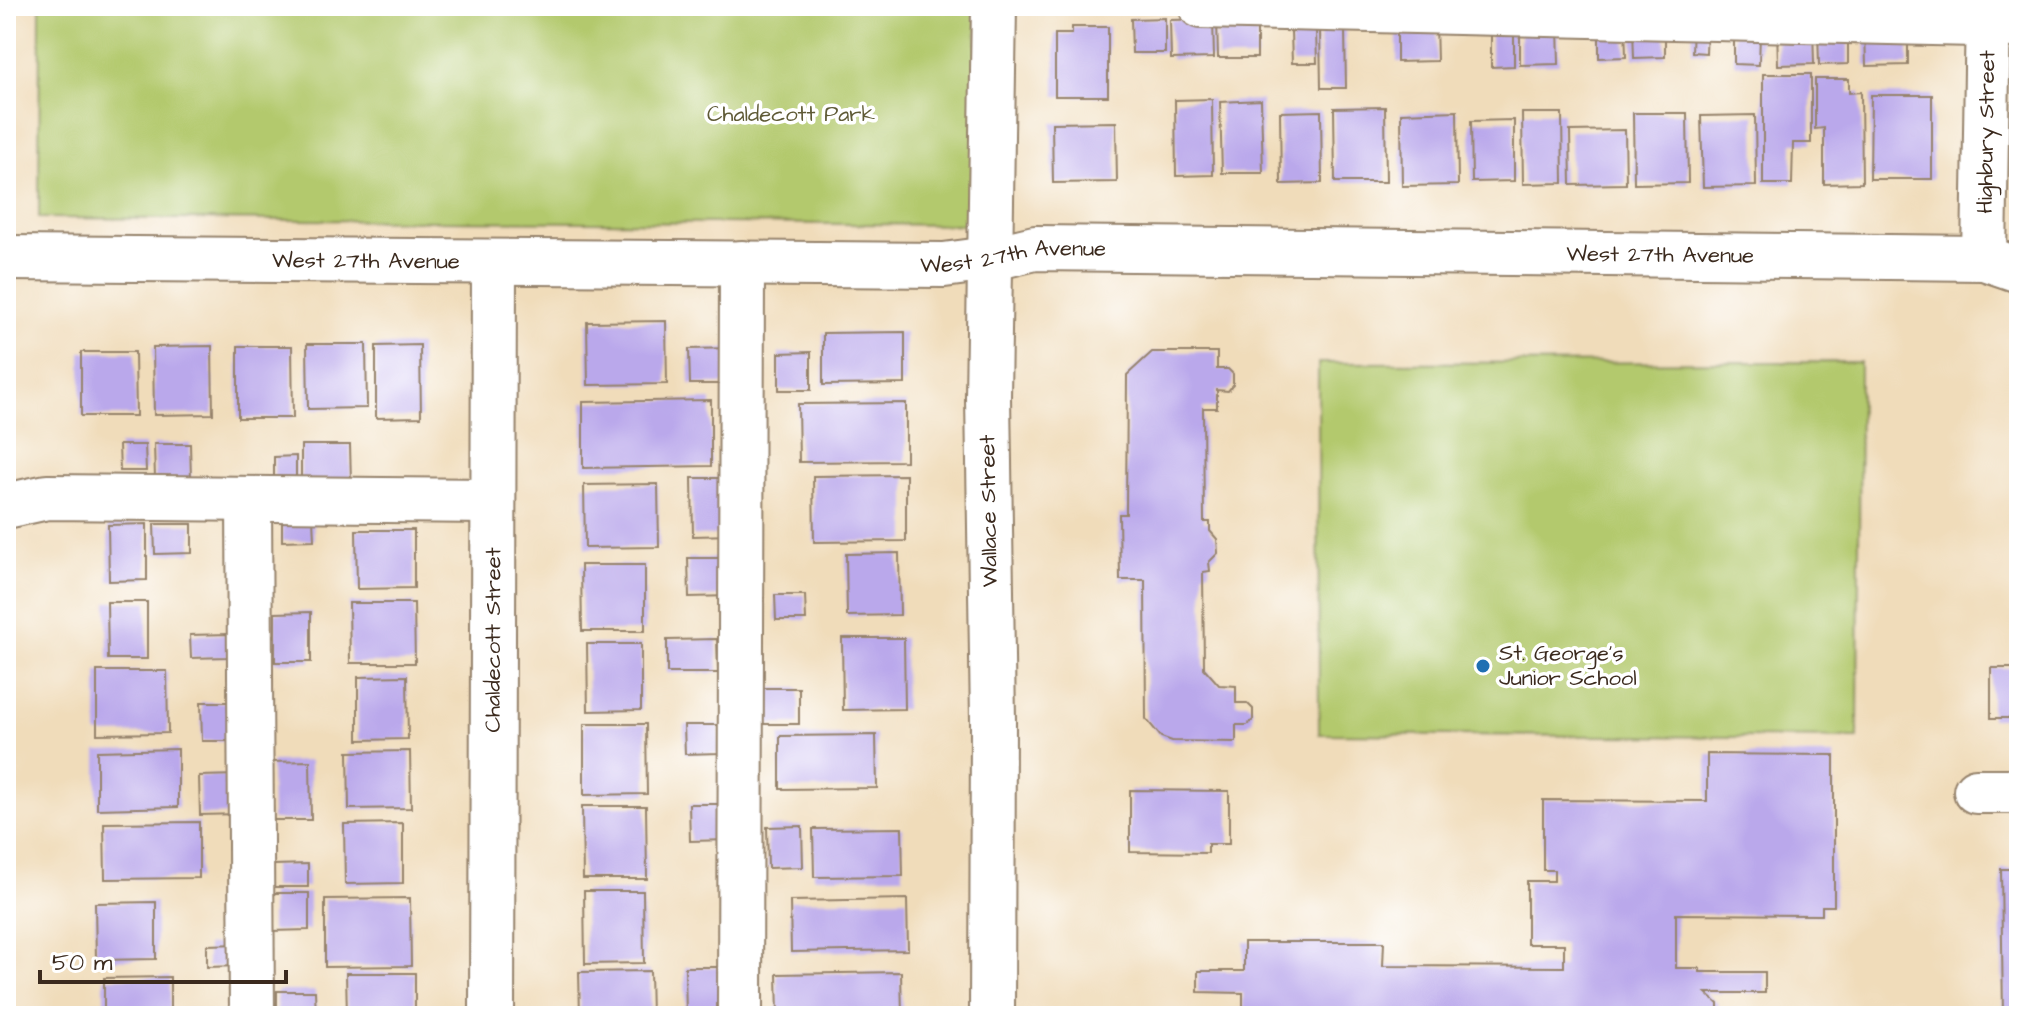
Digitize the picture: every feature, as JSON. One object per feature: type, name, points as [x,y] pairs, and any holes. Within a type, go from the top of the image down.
[{"type":"street","name":"Wallace Street","points":[[992,1016],[993,737],[988,397],[994,6]]},
{"type":"street","points":[[1201,6],[1998,19]]},
{"type":"street","name":"Highbury Street","points":[[1998,19],[2002,264]]},
{"type":"street","name":"West 27th Avenue","points":[[6,258],[944,265],[1035,248],[2002,264]]},
{"type":"street","name":"Chaldecott Street","points":[[492,1016],[494,262]]},
{"type":"street","points":[[740,1016],[742,263]]},
{"type":"street","points":[[6,506],[47,497],[492,501]]},
{"type":"street","points":[[249,499],[252,1016]]},
{"type":"street","points":[[1976,791],[2019,791]]},
{"type":"green space","name":"Chaldecott Park","points":[[40,6],[977,6],[976,225],[39,218]]},
{"type":"green space","points":[[1860,362],[1858,738],[1319,734],[1318,363]]},
{"type":"building","points":[[1165,18],[1165,53],[1132,53],[1131,19]]},
{"type":"building","points":[[1213,19],[1214,58],[1171,59],[1170,20]]},
{"type":"building","points":[[1217,19],[1257,19],[1257,58],[1218,58]]},
{"type":"building","points":[[1397,23],[1436,23],[1437,61],[1397,62]]},
{"type":"building","points":[[1625,25],[1626,57],[1599,58],[1599,26]]},
{"type":"building","points":[[1558,26],[1559,64],[1520,65],[1520,27]]},
{"type":"building","points":[[1693,26],[1707,27],[1706,53],[1692,52]]},
{"type":"building","points":[[1072,27],[1108,27],[1108,96],[1055,96],[1055,34],[1072,34]]},
{"type":"building","points":[[1777,27],[1813,27],[1814,64],[1778,65]]},
{"type":"building","points":[[1633,28],[1665,28],[1665,57],[1634,58]]},
{"type":"building","points":[[1908,28],[1908,65],[1866,66],[1865,29]]},
{"type":"building","points":[[1320,29],[1345,29],[1346,88],[1321,88]]},
{"type":"building","points":[[1316,30],[1317,63],[1292,63],[1291,31]]},
{"type":"building","points":[[1514,30],[1514,66],[1491,67],[1491,31]]},
{"type":"building","points":[[1818,30],[1848,30],[1848,64],[1819,65]]},
{"type":"building","points":[[1734,34],[1760,35],[1759,65],[1734,64]]},
{"type":"building","points":[[1763,74],[1811,74],[1811,143],[1793,143],[1792,184],[1763,184]]},
{"type":"building","points":[[1815,79],[1849,79],[1849,93],[1861,92],[1862,183],[1824,184],[1824,128],[1815,129]]},
{"type":"building","points":[[1871,95],[1932,95],[1932,179],[1870,179]]},
{"type":"building","points":[[1212,99],[1213,175],[1176,176],[1175,100]]},
{"type":"building","points":[[1261,100],[1263,173],[1222,173],[1220,102]]},
{"type":"building","points":[[1385,107],[1386,182],[1335,182],[1334,108]]},
{"type":"building","points":[[1321,111],[1322,183],[1281,184],[1280,112]]},
{"type":"building","points":[[1457,111],[1458,185],[1402,186],[1401,113]]},
{"type":"building","points":[[1522,113],[1562,113],[1563,183],[1523,184]]},
{"type":"building","points":[[1633,113],[1687,113],[1688,183],[1634,184]]},
{"type":"building","points":[[1755,115],[1756,186],[1703,187],[1701,116]]},
{"type":"building","points":[[1514,120],[1514,181],[1472,182],[1471,121]]},
{"type":"building","points":[[1116,122],[1117,182],[1053,183],[1052,123]]},
{"type":"building","points":[[1625,130],[1626,184],[1571,185],[1570,131]]},
{"type":"building","points":[[666,321],[667,384],[588,385],[587,322]]},
{"type":"building","points":[[905,332],[905,384],[823,385],[823,333]]},
{"type":"building","points":[[307,344],[366,344],[367,408],[308,409]]},
{"type":"building","points":[[420,345],[421,417],[376,418],[376,346]]},
{"type":"building","points":[[212,346],[213,414],[154,415],[153,347]]},
{"type":"building","points":[[238,346],[292,346],[293,418],[238,418]]},
{"type":"building","points":[[735,348],[735,384],[690,384],[689,349]]},
{"type":"building","points":[[81,352],[135,352],[136,416],[81,416]]},
{"type":"building","points":[[811,352],[811,390],[779,390],[779,353]]},
{"type":"building","points":[[1152,352],[1217,352],[1217,369],[1228,369],[1233,374],[1233,385],[1228,391],[1217,390],[1217,408],[1203,408],[1204,522],[1210,522],[1210,531],[1217,539],[1218,553],[1209,562],[1210,571],[1203,572],[1204,668],[1219,685],[1236,686],[1236,703],[1247,703],[1253,709],[1253,720],[1247,725],[1236,725],[1236,742],[1172,741],[1161,737],[1146,719],[1145,580],[1120,580],[1119,514],[1126,514],[1127,375]]},
{"type":"building","points":[[711,400],[711,466],[583,468],[583,402]]},
{"type":"building","points":[[906,403],[906,461],[799,462],[798,404]]},
{"type":"building","points":[[154,444],[190,444],[191,479],[155,479]]},
{"type":"building","points":[[119,445],[145,445],[146,471],[120,471]]},
{"type":"building","points":[[301,445],[350,445],[351,481],[301,481]]},
{"type":"building","points":[[296,456],[296,481],[274,481],[274,457]]},
{"type":"building","points":[[906,475],[906,541],[814,542],[813,476]]},
{"type":"building","points":[[692,478],[733,478],[733,535],[693,536]]},
{"type":"building","points":[[658,484],[659,547],[585,548],[584,485]]},
{"type":"building","points":[[282,518],[313,518],[314,540],[282,541]]},
{"type":"building","points":[[147,524],[147,580],[109,581],[108,525]]},
{"type":"building","points":[[154,524],[192,524],[192,553],[155,554]]},
{"type":"building","points":[[356,530],[414,530],[414,588],[357,589]]},
{"type":"building","points":[[899,553],[900,615],[847,616],[846,554]]},
{"type":"building","points":[[688,558],[730,558],[731,596],[689,597]]},
{"type":"building","points":[[581,565],[645,565],[645,631],[582,631]]},
{"type":"building","points":[[775,595],[805,595],[806,620],[776,620]]},
{"type":"building","points":[[107,602],[147,602],[147,659],[108,659]]},
{"type":"building","points":[[349,603],[414,603],[415,663],[350,663]]},
{"type":"building","points":[[311,612],[311,662],[275,662],[275,613]]},
{"type":"building","points":[[228,634],[228,657],[191,658],[190,635]]},
{"type":"building","points":[[842,638],[904,638],[905,709],[843,710]]},
{"type":"building","points":[[717,639],[718,673],[667,673],[667,640]]},
{"type":"building","points":[[587,644],[641,644],[641,710],[588,711]]},
{"type":"building","points":[[1991,668],[2019,668],[2019,718],[1991,718]]},
{"type":"building","points":[[97,671],[167,671],[168,733],[97,734]]},
{"type":"building","points":[[407,676],[408,739],[358,740],[358,677]]},
{"type":"building","points":[[761,688],[799,688],[799,724],[761,724]]},
{"type":"building","points":[[201,702],[239,702],[239,741],[202,741]]},
{"type":"building","points":[[584,724],[646,724],[647,794],[584,795]]},
{"type":"building","points":[[684,725],[719,725],[720,753],[685,754]]},
{"type":"building","points":[[876,735],[877,788],[780,789],[780,736]]},
{"type":"building","points":[[178,749],[178,807],[97,809],[97,751]]},
{"type":"building","points":[[410,751],[411,808],[349,809],[348,752]]},
{"type":"building","points":[[1707,754],[1834,755],[1834,906],[1822,906],[1822,915],[1676,914],[1676,968],[1700,968],[1700,972],[1765,972],[1765,993],[1706,993],[1718,1004],[1718,1016],[1243,1016],[1243,993],[1198,992],[1198,971],[1244,971],[1244,942],[1384,942],[1383,966],[1564,967],[1564,944],[1527,944],[1527,881],[1554,881],[1554,870],[1543,870],[1543,800],[1707,801]]},
{"type":"building","points":[[310,761],[311,820],[272,820],[271,762]]},
{"type":"building","points":[[239,775],[239,814],[200,815],[199,776]]},
{"type":"building","points":[[1130,790],[1229,791],[1229,844],[1208,844],[1208,853],[1130,852]]},
{"type":"building","points":[[689,804],[729,804],[729,840],[690,841]]},
{"type":"building","points":[[582,806],[646,806],[647,879],[583,879]]},
{"type":"building","points":[[199,822],[199,878],[105,879],[104,823]]},
{"type":"building","points":[[403,823],[403,883],[345,884],[344,824]]},
{"type":"building","points":[[802,826],[803,867],[768,868],[767,827]]},
{"type":"building","points":[[902,828],[903,876],[814,877],[813,829]]},
{"type":"building","points":[[308,864],[308,887],[273,887],[273,865]]},
{"type":"building","points":[[2001,869],[2019,869],[2019,1016],[2003,1016]]},
{"type":"building","points":[[584,891],[643,891],[644,963],[585,964]]},
{"type":"building","points":[[271,893],[309,893],[309,930],[271,931]]},
{"type":"building","points":[[410,898],[411,966],[325,967],[325,899]]},
{"type":"building","points":[[907,899],[908,950],[791,952],[790,901]]},
{"type":"building","points":[[156,902],[156,959],[96,960],[95,903]]},
{"type":"building","points":[[240,944],[240,966],[207,967],[207,945]]},
{"type":"building","points":[[685,967],[726,967],[727,1016],[686,1016]]},
{"type":"building","points":[[650,971],[651,1016],[580,1016],[579,972]]},
{"type":"building","points":[[901,972],[902,1016],[778,1016],[777,974]]},
{"type":"building","points":[[346,973],[415,973],[415,1016],[347,1016]]},
{"type":"building","points":[[170,977],[170,1016],[104,1016],[104,978]]},
{"type":"building","points":[[277,991],[315,991],[316,1016],[277,1016]]},
{"type":"place","name":"St. George's Junior School","points":[[1483,666]]}]
